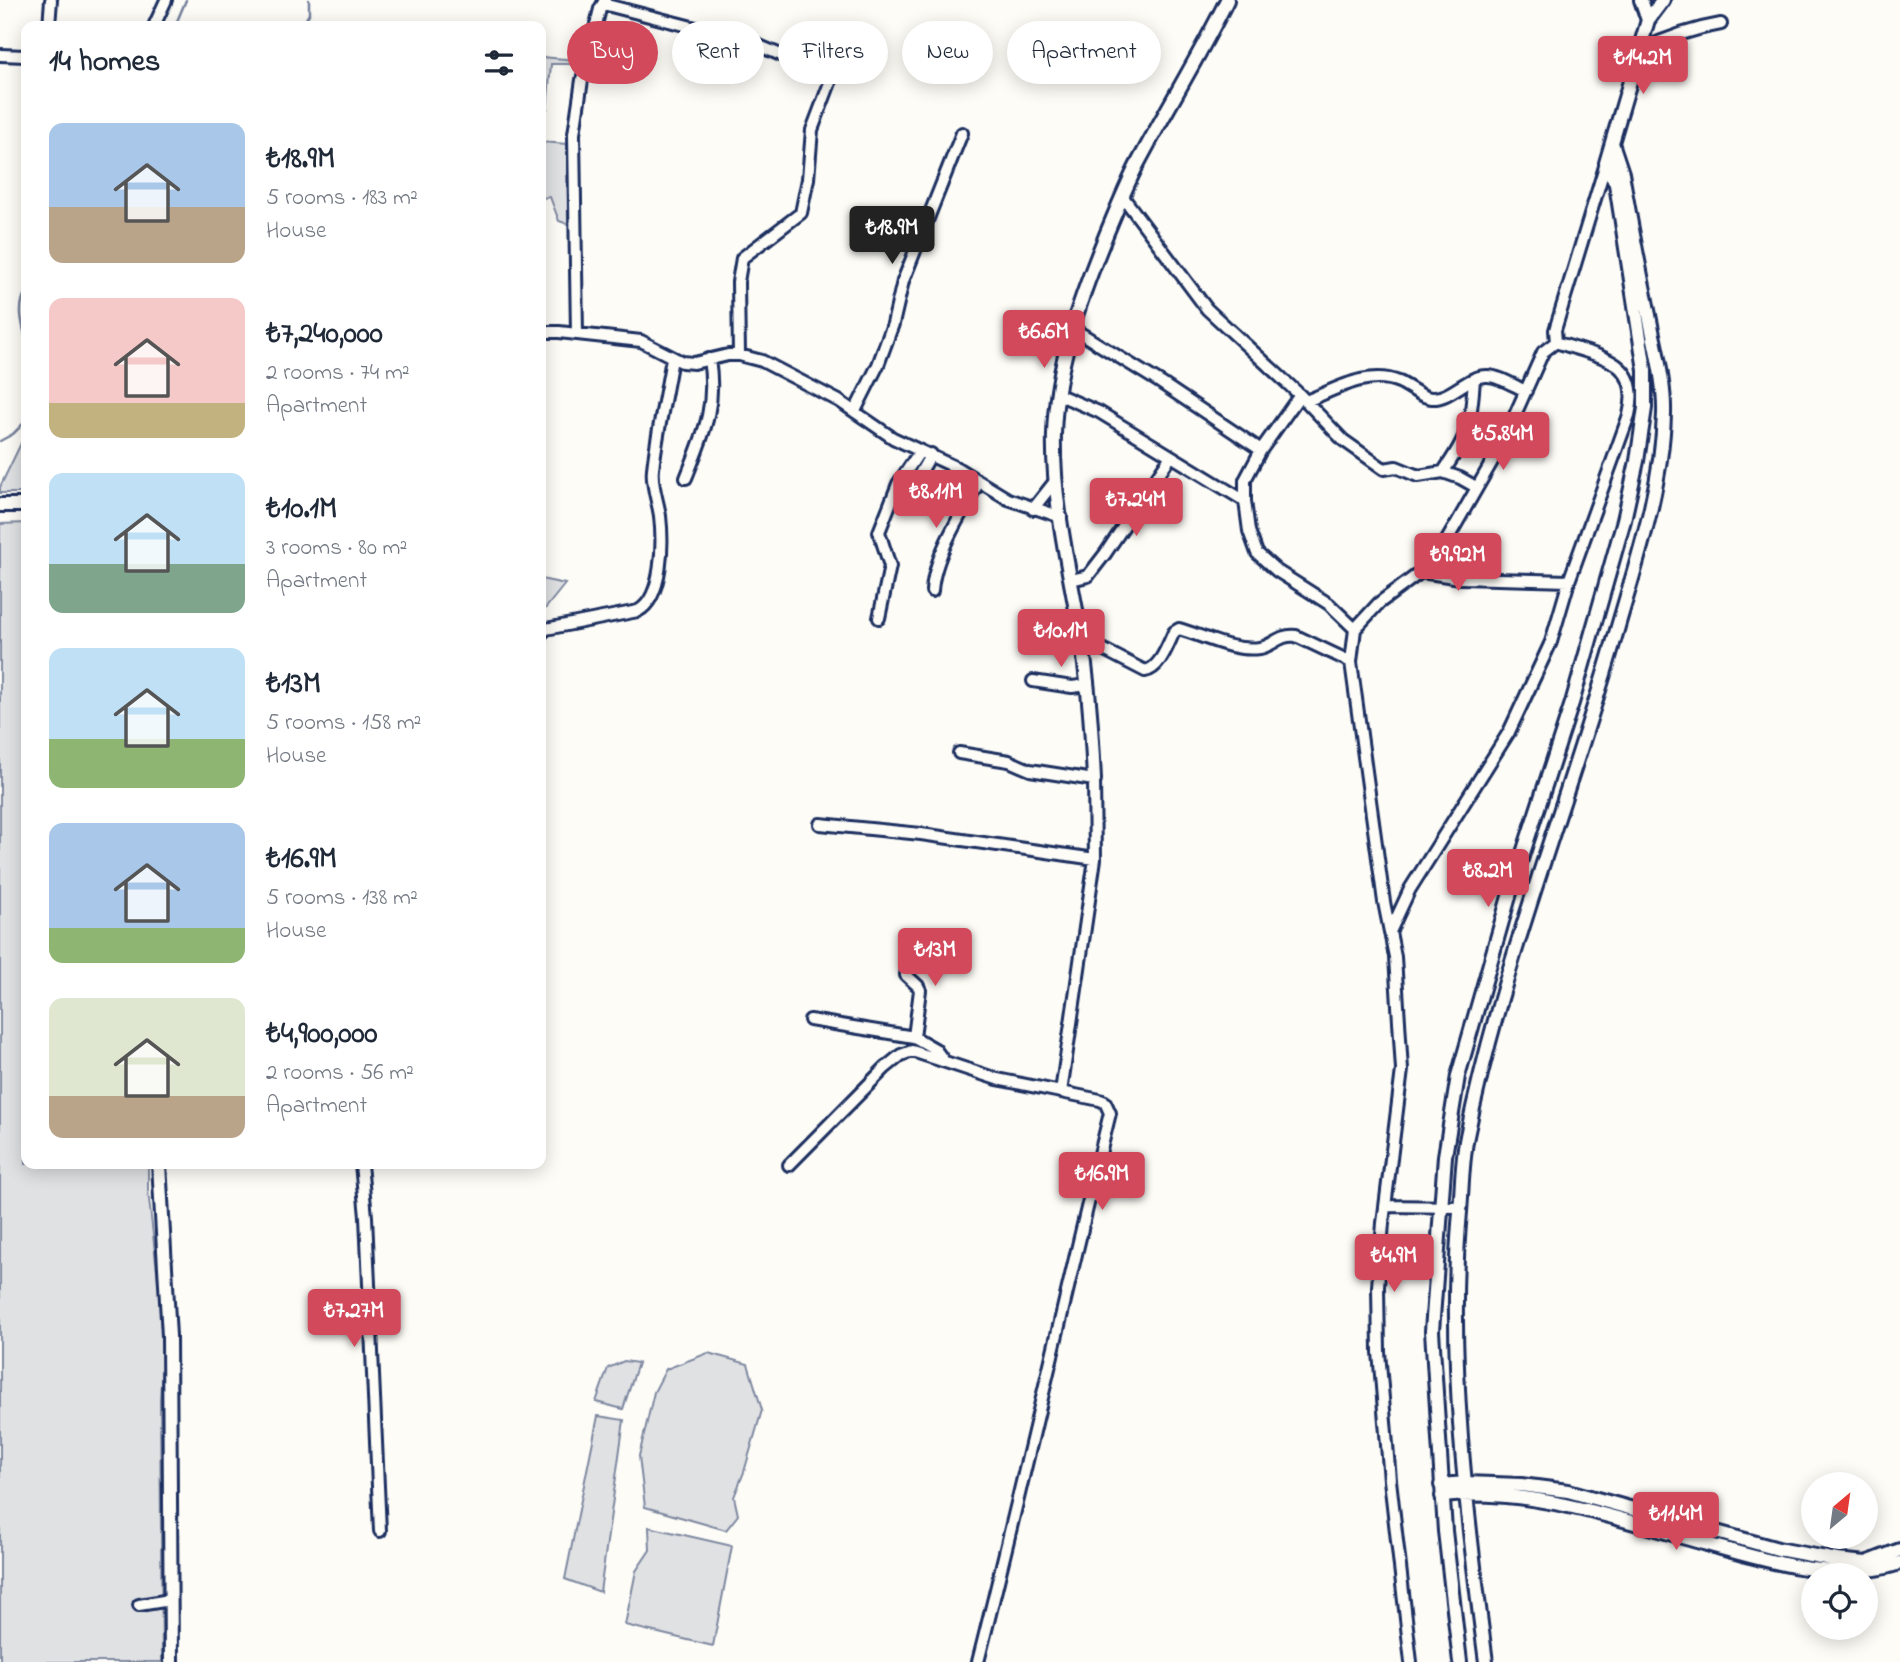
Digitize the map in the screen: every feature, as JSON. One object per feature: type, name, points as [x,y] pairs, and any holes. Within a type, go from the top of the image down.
[{"type":"street","points":[[49,21],[51,0]]},
{"type":"street","points":[[156,21],[166,0]]},
{"type":"street","points":[[1061,1092],[1095,859],[1094,780],[1088,685],[1056,480],[1054,436],[1057,394],[1063,359],[1087,283],[1137,164],[1204,47],[1227,0]]},
{"type":"street","points":[[1641,0],[1648,20]]},
{"type":"street","points":[[1556,342],[1555,330],[1648,20],[1661,0]]},
{"type":"street","points":[[577,334],[574,134],[582,80],[604,2],[750,42],[828,75],[831,80],[812,130],[808,178],[801,213],[741,258],[738,282],[739,355]]},
{"type":"street","points":[[1639,51],[1670,36],[1721,24]]},
{"type":"street","points":[[0,55],[21,56]]},
{"type":"street","points":[[855,411],[878,365],[893,324],[903,281],[962,133]]},
{"type":"street","points":[[1486,1662],[1460,1422],[1456,1322],[1457,1246],[1466,1140],[1492,1034],[1537,879],[1601,685],[1642,543],[1660,457],[1664,410],[1657,356],[1622,173],[1612,143]]},
{"type":"street","points":[[1460,1662],[1442,1491],[1432,1331],[1440,1207],[1458,1076],[1510,893],[1576,690],[1624,520],[1637,461],[1645,408],[1645,370],[1616,184],[1606,163]]},
{"type":"street","points":[[1123,197],[1207,309],[1303,398],[1343,440],[1384,469],[1396,467],[1418,476],[1443,472],[1476,487]]},
{"type":"street","points":[[1072,328],[1261,450]]},
{"type":"street","points":[[546,332],[641,341],[682,362],[694,363],[739,355],[762,362],[790,374],[855,411],[893,438],[925,452],[1007,499],[1061,517]]},
{"type":"street","points":[[1411,1662],[1390,1480],[1379,1352],[1378,1287],[1402,1070],[1395,957],[1351,662],[1355,629],[1379,603],[1429,565],[1447,540],[1501,446],[1543,352],[1556,342]]},
{"type":"street","points":[[1390,932],[1410,888],[1509,732],[1551,642],[1569,581],[1633,400],[1628,375],[1618,363],[1556,342]]},
{"type":"street","points":[[546,629],[638,611],[647,605],[654,594],[660,561],[660,520],[652,472],[672,358]]},
{"type":"street","points":[[686,478],[703,440],[710,405],[712,376],[709,359]]},
{"type":"street","points":[[1355,629],[1328,604],[1276,571],[1257,553],[1248,531],[1245,480],[1261,450],[1303,398],[1361,379],[1379,376],[1396,381],[1429,399],[1438,398],[1474,379],[1488,375],[1526,391]]},
{"type":"street","points":[[1443,472],[1461,446],[1469,426],[1474,379]]},
{"type":"street","points":[[1057,394],[1098,412],[1245,501]]},
{"type":"street","points":[[912,488],[925,452]]},
{"type":"street","points":[[879,618],[890,566],[879,532],[898,484],[925,452]]},
{"type":"street","points":[[1071,579],[1088,576],[1171,456]]},
{"type":"street","points":[[1033,509],[1056,480]]},
{"type":"street","points":[[932,591],[948,540],[979,482]]},
{"type":"street","points":[[0,505],[21,505]]},
{"type":"street","points":[[1421,572],[1461,578],[1569,581]]},
{"type":"street","points":[[1081,638],[1145,671],[1152,670],[1157,664],[1174,632],[1179,629],[1243,647],[1263,648],[1278,638],[1296,636],[1351,662]]},
{"type":"street","points":[[1033,681],[1072,687],[1088,685]]},
{"type":"street","points":[[959,753],[1009,761],[1030,770],[1094,780]]},
{"type":"street","points":[[820,824],[920,834],[1095,859]]},
{"type":"street","points":[[912,939],[906,975],[919,990],[915,1037]]},
{"type":"street","points":[[810,1020],[915,1037],[935,1049],[943,1060]]},
{"type":"street","points":[[789,1165],[901,1055],[912,1051],[997,1079],[1105,1102],[1110,1113],[1060,1314],[1023,1485],[978,1662]]},
{"type":"street","points":[[159,1169],[169,1336],[171,1662]]},
{"type":"street","points":[[361,1169],[380,1531]]},
{"type":"street","points":[[1385,1206],[1460,1208]]},
{"type":"street","points":[[1442,1491],[1521,1485],[1568,1491],[1778,1549],[1837,1560],[1866,1563],[1900,1550]]},
{"type":"street","points":[[1467,1488],[1548,1501],[1790,1565],[1876,1571],[1900,1563]]},
{"type":"street","points":[[139,1605],[170,1600]]},
{"type":"shaded area","points":[[546,57],[567,59],[567,64],[551,64],[547,109]]},
{"type":"shaded area","points":[[546,142],[567,144],[568,224],[559,221],[550,197],[546,197]]},
{"type":"shaded area","points":[[21,443],[21,493],[0,493],[0,487]]},
{"type":"shaded area","points":[[21,523],[21,1169],[148,1169],[163,1349],[160,1400],[162,1662],[0,1662],[0,524]]},
{"type":"shaded area","points":[[546,580],[565,584],[546,608]]},
{"type":"shaded area","points":[[708,1353],[748,1364],[762,1410],[734,1497],[738,1515],[726,1530],[645,1507],[639,1456],[654,1392],[666,1369]]},
{"type":"shaded area","points":[[624,1361],[638,1363],[623,1409],[596,1402],[608,1368]]},
{"type":"shaded area","points":[[598,1416],[624,1420],[600,1592],[565,1579]]},
{"type":"shaded area","points":[[649,1527],[732,1546],[713,1646],[625,1625],[636,1571],[650,1550]]},
{"type":"waterway","points":[[177,21],[186,0]]},
{"type":"waterway","points":[[305,21],[309,14],[309,0]]},
{"type":"waterway","points":[[0,441],[21,426]]}]
